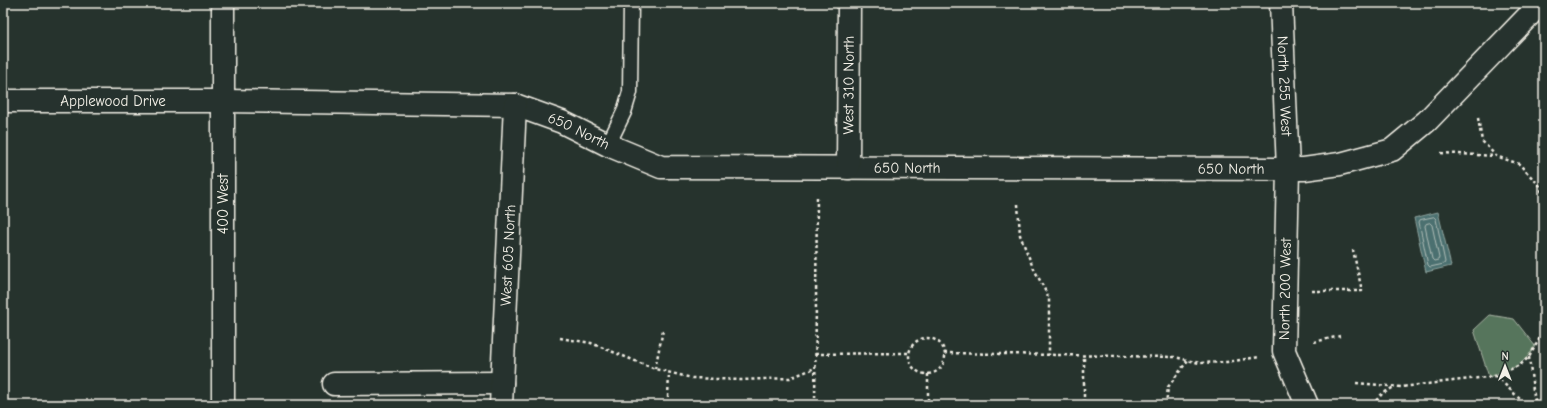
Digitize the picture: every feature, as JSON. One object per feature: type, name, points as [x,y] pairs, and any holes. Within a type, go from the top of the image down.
[{"type":"street","name":"400 West","points":[[223,3],[223,405]]},
{"type":"street","name":"West 310 North","points":[[848,3],[848,168]]},
{"type":"street","name":"North 255 West","points":[[1281,3],[1288,168]]},
{"type":"street","name":"650 North","points":[[223,101],[515,105],[562,122],[608,145],[661,167],[1304,168],[1340,164],[1392,150],[1427,121],[1541,3]]},
{"type":"street","name":"Applewood Drive","points":[[3,101],[223,101]]},
{"type":"street","name":"West 605 North","points":[[501,405],[515,105]]},
{"type":"street","name":"North 200 West","points":[[1288,168],[1284,351],[1307,405]]},
{"type":"street","points":[[334,384],[502,383]]},
{"type":"lane","points":[[608,145],[624,112],[630,92],[631,3]]},
{"type":"path","points":[[1478,118],[1482,141],[1496,156]]},
{"type":"path","points":[[1441,152],[1496,156],[1519,164],[1540,186],[1544,201]]},
{"type":"path","points":[[815,404],[817,196]]},
{"type":"path","points":[[1018,204],[1020,235],[1032,265],[1049,298],[1049,355]]},
{"type":"path","points":[[1341,290],[1362,291],[1353,250]]},
{"type":"path","points":[[1356,383],[1401,387],[1496,376],[1520,365],[1529,357],[1540,338],[1544,327]]},
{"type":"path","points":[[655,370],[663,330]]},
{"type":"path","points":[[1314,342],[1340,336]]},
{"type":"path","points":[[560,338],[591,343],[655,370],[692,378],[741,380],[790,378],[815,368]]},
{"type":"path","points":[[924,338],[935,340],[943,348],[944,353],[942,364],[938,369],[928,374],[916,370],[910,360],[909,354],[914,344],[924,338]]},
{"type":"path","points":[[944,353],[1175,357],[1199,363],[1227,362],[1260,357]]},
{"type":"path","points":[[816,354],[909,354]]},
{"type":"path","points":[[1073,404],[1084,404],[1084,356]]},
{"type":"path","points":[[1529,357],[1536,405]]},
{"type":"path","points":[[1166,405],[1168,387],[1188,360]]},
{"type":"path","points":[[668,373],[668,397]]},
{"type":"path","points":[[928,374],[928,402]]},
{"type":"path","points":[[1496,376],[1526,405]]},
{"type":"path","points":[[1372,405],[1382,394],[1395,386]]},
{"type":"green space","points":[[1490,315],[1514,319],[1535,346],[1521,363],[1489,377],[1474,330]]},
{"type":"water","points":[[1438,212],[1451,266],[1426,272],[1414,218]]}]
